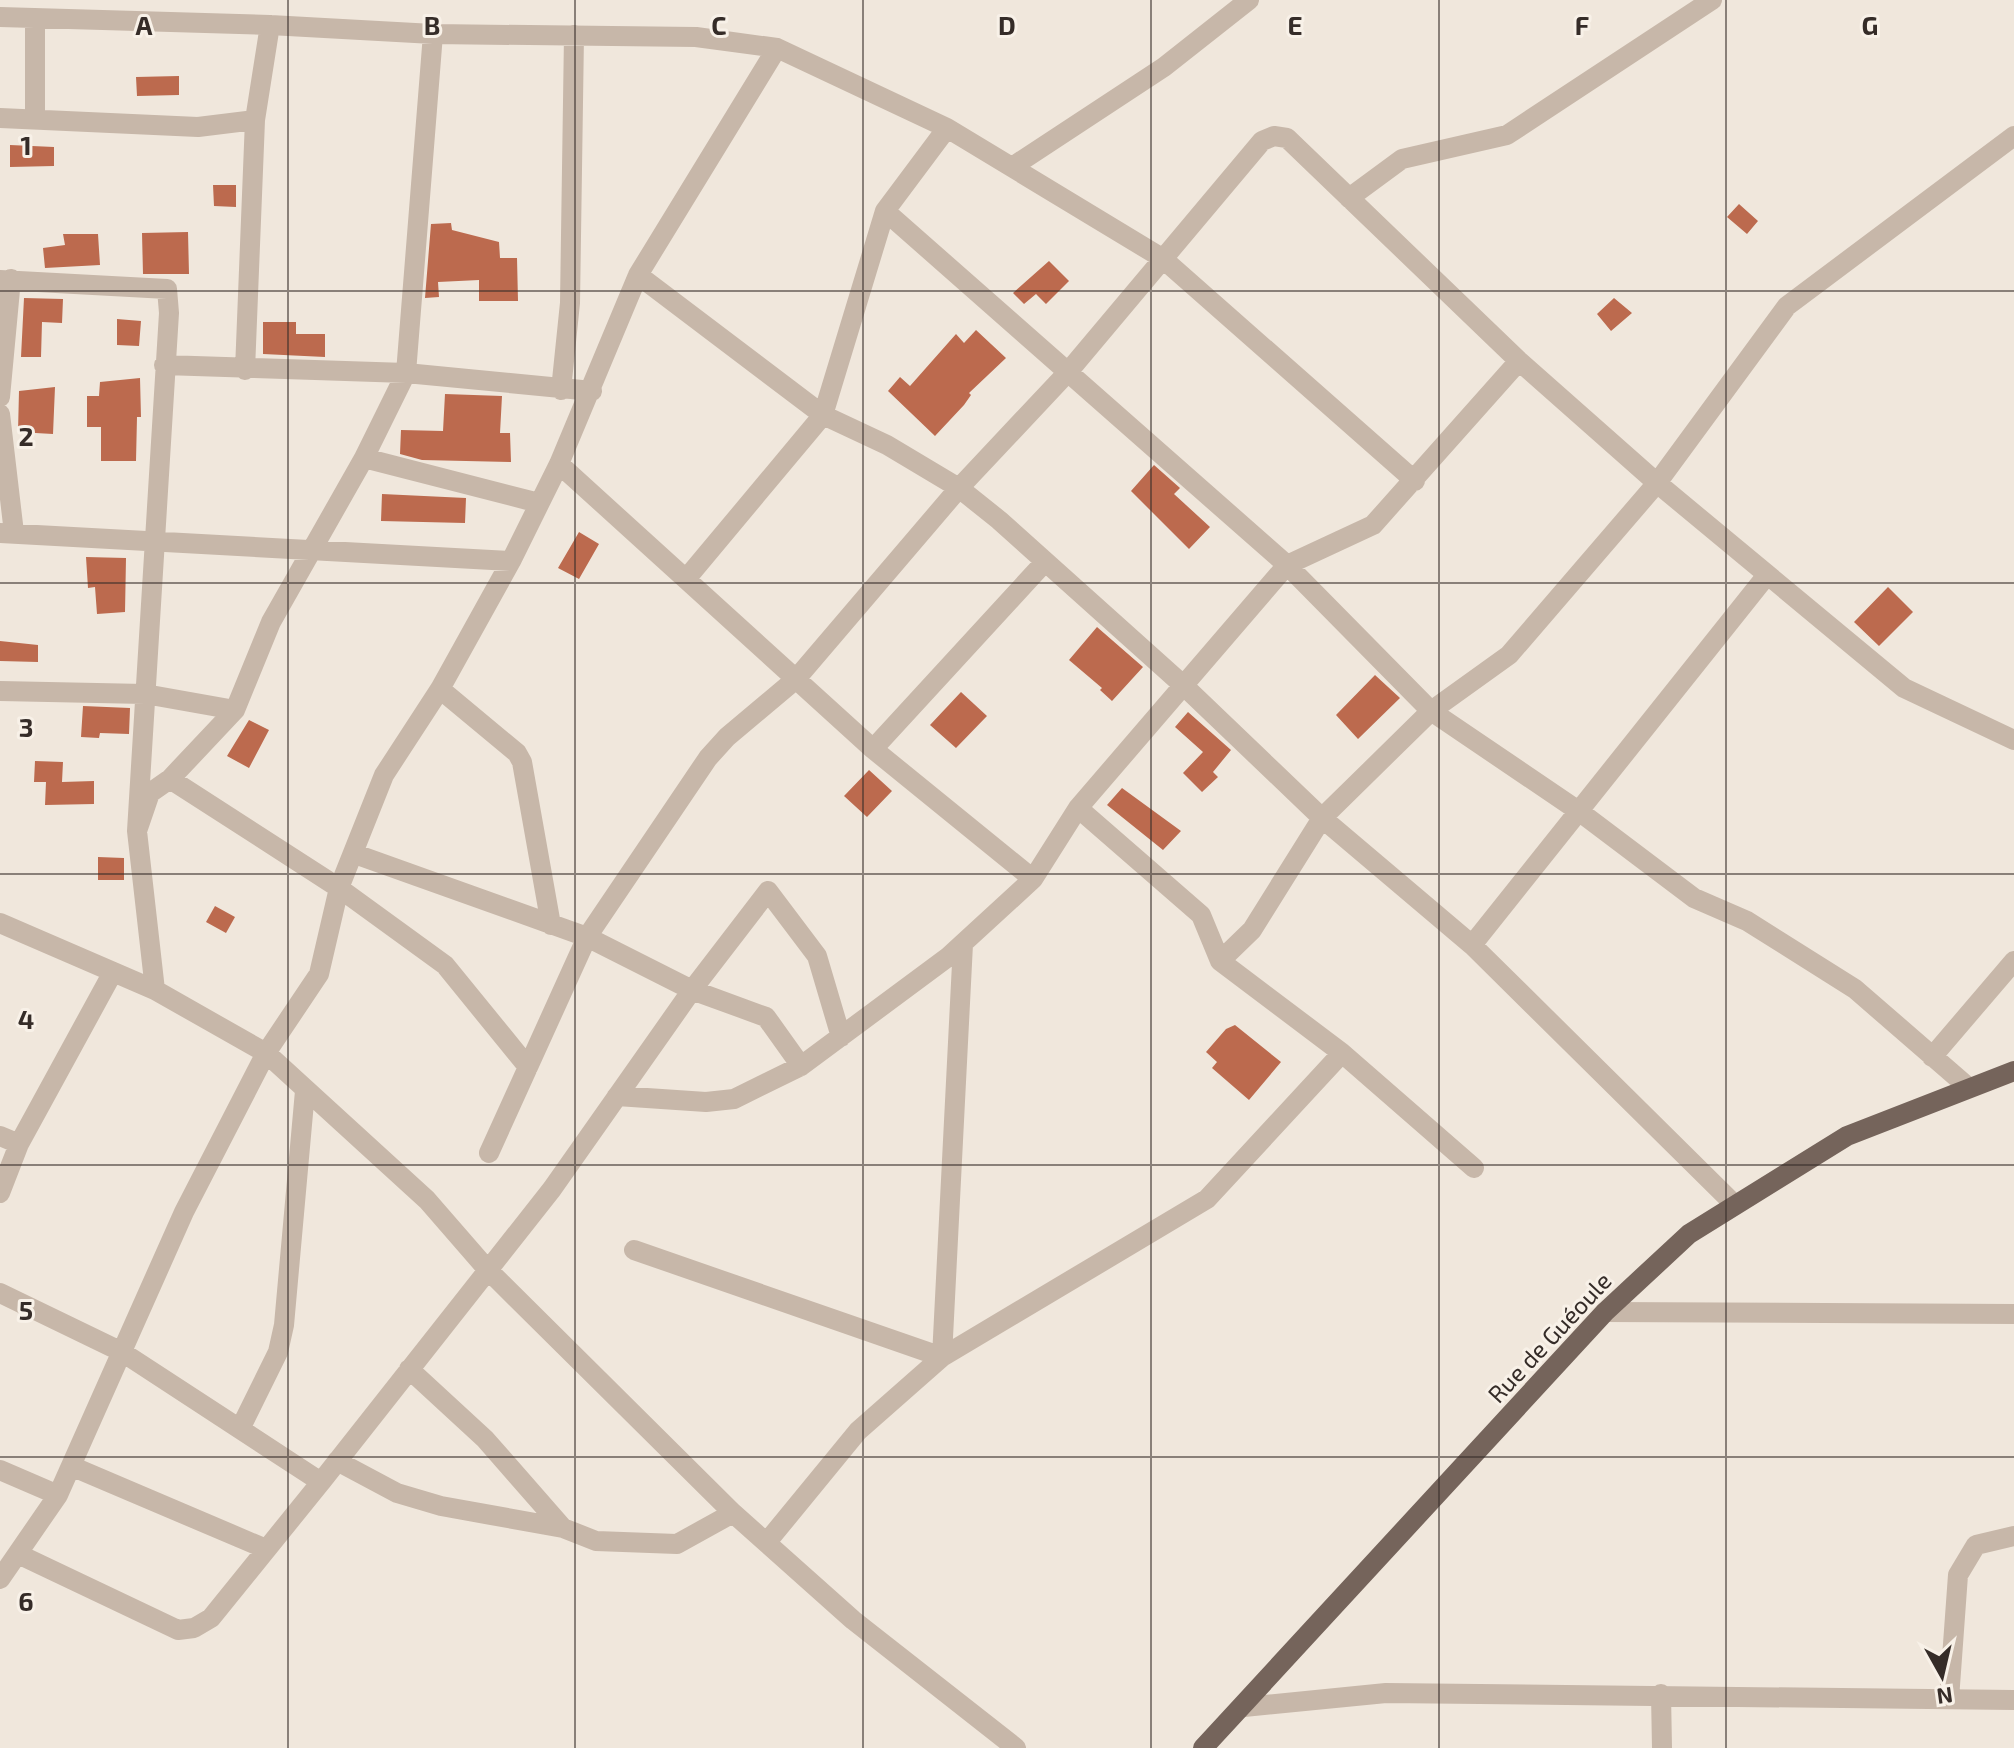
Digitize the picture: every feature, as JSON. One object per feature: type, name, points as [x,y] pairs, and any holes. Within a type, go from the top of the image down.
[{"type":"main road","name":"Rue de Guéoule","points":[[1203,1748],[1605,1312],[1689,1234],[1847,1136],[2014,1071]]},
{"type":"street","points":[[1012,167],[1164,67],[1249,0]]},
{"type":"street","points":[[1349,198],[1402,159],[1507,135],[1712,0]]},
{"type":"street","points":[[0,17],[270,25],[433,34],[696,37],[777,48],[947,128],[1162,258],[1415,481]]},
{"type":"street","points":[[35,18],[35,117]]},
{"type":"street","points":[[245,370],[255,120],[270,25]]},
{"type":"street","points":[[137,831],[150,793],[170,779],[235,710],[271,622],[364,458],[406,373],[433,34]]},
{"type":"street","points":[[561,390],[570,288],[574,35]]},
{"type":"street","points":[[0,1579],[58,1495],[184,1212],[266,1053],[319,974],[339,888],[384,775],[440,689],[511,561],[592,391],[638,275],[777,48]]},
{"type":"street","points":[[0,118],[35,117],[198,127],[255,120]]},
{"type":"street","points":[[686,579],[823,415],[885,211],[947,128]]},
{"type":"street","points":[[489,1153],[587,937],[708,758],[727,737],[796,679],[959,488],[1068,372],[1262,141],[1274,136],[1287,138],[1519,361],[1657,483],[1904,688],[2014,740]]},
{"type":"street","points":[[1220,961],[1252,930],[1322,818],[1431,711],[1509,655],[1657,483],[1787,306],[2014,136]]},
{"type":"street","points":[[885,211],[1287,565],[1431,711],[1580,812],[1694,898],[1747,921],[1855,989],[1968,1087]]},
{"type":"street","points":[[638,275],[823,415],[887,445],[959,488],[1183,685],[1322,818],[1472,945],[1734,1204]]},
{"type":"street","points":[[0,397],[5,280],[167,289],[169,313],[137,831],[155,990]]},
{"type":"street","points":[[617,1096],[720,1102],[734,1099],[801,1066],[963,944],[1033,879],[1078,808],[1287,565],[1373,525],[1519,361]]},
{"type":"street","points":[[164,365],[406,373],[592,391]]},
{"type":"street","points":[[0,414],[7,533],[511,561]]},
{"type":"street","points":[[364,458],[539,503]]},
{"type":"street","points":[[559,464],[873,749],[1033,879]]},
{"type":"street","points":[[873,749],[1043,564]]},
{"type":"street","points":[[1472,945],[1767,575]]},
{"type":"street","points":[[440,689],[517,753],[522,762],[551,925]]},
{"type":"street","points":[[0,691],[145,694],[235,710]]},
{"type":"street","points":[[170,779],[339,888],[445,965],[528,1067]]},
{"type":"street","points":[[1078,808],[1201,915],[1220,961],[1342,1053],[1474,1168]]},
{"type":"street","points":[[355,854],[587,937],[692,990],[766,1017],[801,1066]]},
{"type":"street","points":[[18,1554],[178,1630],[194,1628],[211,1618],[552,1189],[692,990],[768,891],[817,956],[841,1037]]},
{"type":"street","points":[[0,923],[155,990],[266,1053],[427,1200],[487,1269],[733,1513],[853,1620],[1016,1748]]},
{"type":"street","points":[[942,1357],[963,944]]},
{"type":"street","points":[[1932,1057],[2014,961]]},
{"type":"street","points":[[0,1193],[10,1140],[113,972]]},
{"type":"street","points":[[767,1542],[858,1431],[942,1357],[1207,1199],[1342,1053]]},
{"type":"street","points":[[240,1429],[278,1352],[284,1325],[305,1091]]},
{"type":"street","points":[[634,1250],[942,1357]]},
{"type":"street","points":[[0,1293],[122,1352],[321,1482]]},
{"type":"street","points":[[1605,1312],[2014,1314]]},
{"type":"street","points":[[409,1369],[485,1439],[563,1528]]},
{"type":"street","points":[[337,1461],[397,1493],[441,1506],[563,1528],[596,1541],[677,1544],[733,1513]]},
{"type":"street","points":[[71,1466],[266,1549]]},
{"type":"street","points":[[0,1470],[58,1495]]},
{"type":"street","points":[[1949,1699],[1958,1575],[1976,1545],[2014,1536]]},
{"type":"street","points":[[1244,1707],[1386,1693],[2014,1700]]},
{"type":"street","points":[[1661,1694],[1662,1748]]},
{"type":"building","points":[[179,76],[179,95],[137,96],[136,77]]},
{"type":"building","points":[[10,145],[54,147],[54,166],[10,167]]},
{"type":"building","points":[[213,185],[236,185],[236,207],[214,206]]},
{"type":"building","points":[[1739,204],[1758,221],[1747,234],[1727,217]]},
{"type":"building","points":[[451,223],[452,230],[499,242],[500,258],[517,258],[518,301],[479,301],[479,280],[438,282],[439,297],[425,298],[431,224]]},
{"type":"building","points":[[188,232],[189,274],[143,274],[142,233]]},
{"type":"building","points":[[63,234],[98,234],[100,265],[45,268],[43,248],[65,245]]},
{"type":"building","points":[[1049,261],[1069,281],[1046,304],[1036,294],[1024,304],[1013,293]]},
{"type":"building","points":[[24,298],[63,299],[62,323],[42,322],[41,357],[21,357]]},
{"type":"building","points":[[1614,298],[1632,313],[1611,331],[1597,314]]},
{"type":"building","points":[[117,319],[141,321],[139,346],[117,345]]},
{"type":"building","points":[[263,322],[296,322],[296,334],[325,334],[325,357],[263,354]]},
{"type":"building","points":[[976,330],[1006,358],[969,393],[971,395],[964,405],[935,436],[888,391],[900,377],[910,386],[956,334],[964,343]]},
{"type":"building","points":[[140,378],[141,417],[137,417],[136,461],[101,461],[101,427],[87,427],[87,396],[99,396],[100,382]]},
{"type":"building","points":[[55,387],[53,434],[18,432],[19,391]]},
{"type":"building","points":[[445,394],[502,396],[500,433],[510,433],[511,462],[422,460],[400,454],[401,430],[443,431]]},
{"type":"building","points":[[1154,465],[1180,488],[1174,494],[1210,527],[1189,549],[1131,491]]},
{"type":"building","points":[[382,494],[466,498],[465,523],[381,521]]},
{"type":"building","points":[[579,532],[599,544],[579,579],[558,568]]},
{"type":"building","points":[[86,557],[126,558],[125,612],[97,614],[95,587],[88,588]]},
{"type":"building","points":[[1888,587],[1913,612],[1879,646],[1854,622]]},
{"type":"building","points":[[1097,627],[1143,667],[1112,701],[1100,690],[1102,688],[1069,660]]},
{"type":"building","points":[[0,641],[38,645],[38,662],[0,661]]},
{"type":"building","points":[[1375,675],[1400,698],[1358,739],[1336,715]]},
{"type":"building","points":[[961,692],[987,716],[956,748],[930,725]]},
{"type":"building","points":[[83,706],[130,708],[129,734],[100,733],[99,738],[81,737]]},
{"type":"building","points":[[1188,712],[1231,750],[1213,772],[1218,777],[1202,792],[1183,773],[1203,752],[1175,727]]},
{"type":"building","points":[[249,720],[269,730],[249,768],[227,756]]},
{"type":"building","points":[[35,761],[63,762],[62,782],[94,781],[94,804],[45,805],[46,782],[34,782]]},
{"type":"building","points":[[869,770],[892,791],[867,817],[844,796]]},
{"type":"building","points":[[1122,788],[1181,831],[1163,850],[1107,805]]},
{"type":"building","points":[[98,857],[124,858],[124,880],[98,880]]},
{"type":"building","points":[[215,906],[235,917],[226,933],[206,922]]},
{"type":"building","points":[[1235,1025],[1281,1062],[1249,1100],[1212,1068],[1217,1062],[1206,1052],[1226,1029]]}]
